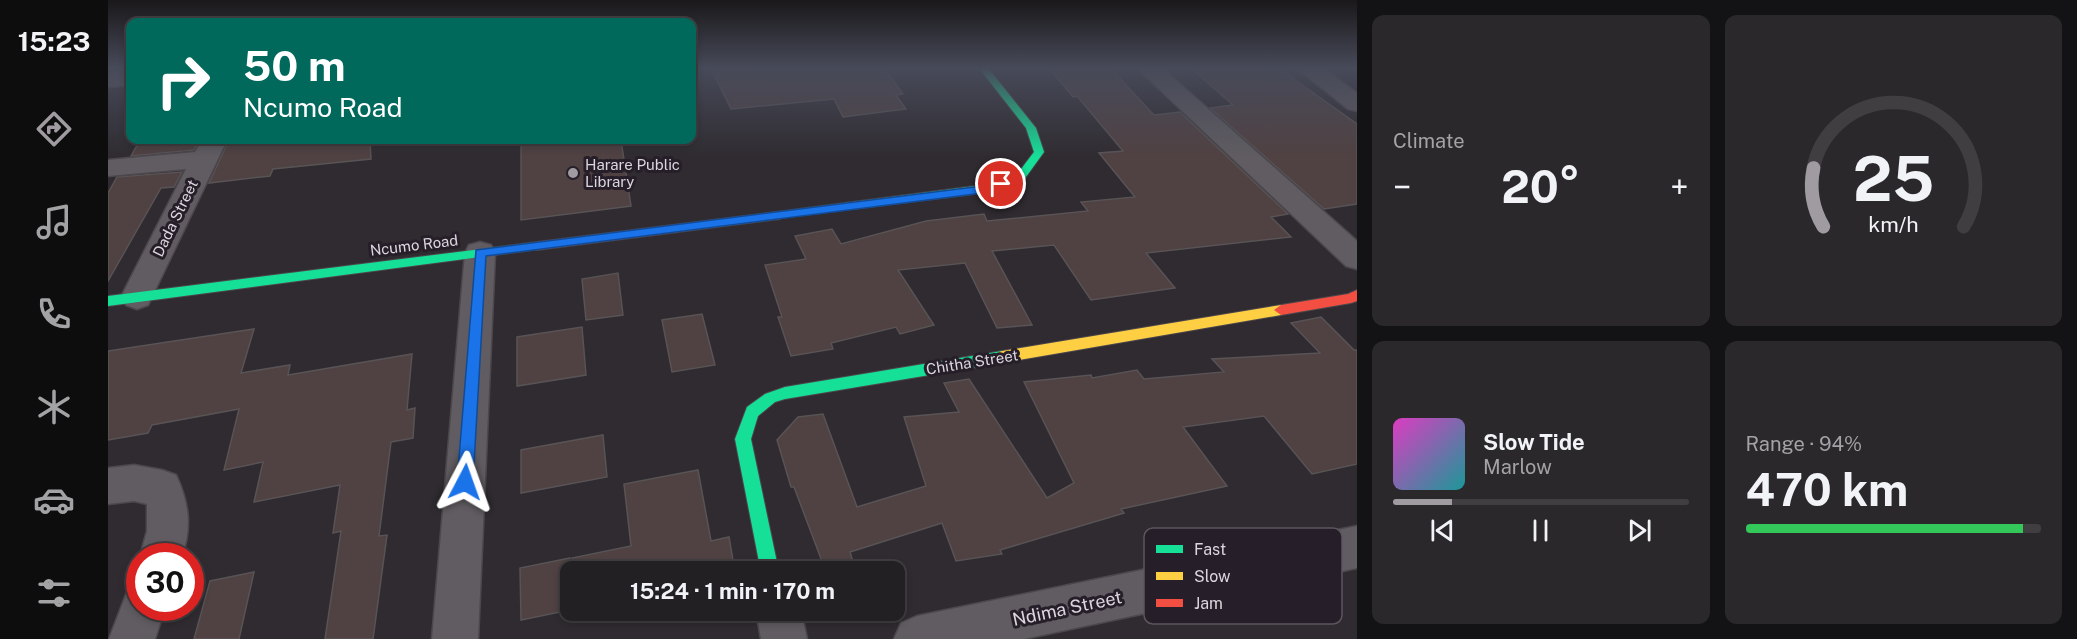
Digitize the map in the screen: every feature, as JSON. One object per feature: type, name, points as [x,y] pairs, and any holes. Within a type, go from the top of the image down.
[{"type":"street","name":"Ncumo Road","points":[[108,301],[983,189],[1019,178],[1039,152],[1031,129],[1006,98]]},
{"type":"street","points":[[1181,98],[1357,258]]},
{"type":"street","points":[[108,168],[209,149]]},
{"type":"street","name":"Dada Street","points":[[137,297],[209,149]]},
{"type":"street","points":[[455,639],[480,253]]},
{"type":"street","name":"Chitha Street","points":[[768,561],[743,439],[752,412],[770,399],[785,393],[1339,300],[1357,295]]},
{"type":"street","points":[[108,486],[134,483],[162,488],[169,509],[170,527],[165,543]]},
{"type":"street","name":"Ndima Street","points":[[1342,550],[1357,547]]},
{"type":"street","name":"Ndima Street","points":[[917,639],[1144,592]]},
{"type":"street","points":[[132,639],[138,621]]},
{"type":"street","points":[[780,621],[784,639]]},
{"type":"building","points":[[726,98],[898,98],[906,109],[843,117],[834,99],[731,109]]},
{"type":"building","points":[[1079,98],[1138,98],[1154,115],[1180,112],[1288,214],[1271,217],[1291,237],[1146,253],[1175,288],[1091,300],[1054,245],[992,251],[1032,325],[997,328],[965,263],[898,270],[934,325],[900,334],[896,327],[831,343],[833,349],[791,356],[778,317],[782,317],[765,265],[806,259],[795,236],[832,229],[841,244],[926,221],[984,214],[987,221],[1088,211],[1081,202],[1135,197],[1099,153],[1123,151]]},
{"type":"building","points":[[1225,98],[1320,98],[1357,124],[1357,204],[1324,209],[1210,108],[1233,105]]},
{"type":"building","points":[[138,144],[198,144],[194,150],[131,156]]},
{"type":"building","points":[[227,144],[370,144],[371,159],[273,169],[270,176],[209,183]]},
{"type":"building","name":"Harare Public Library","points":[[521,144],[622,144],[631,206],[521,220]]},
{"type":"building","points":[[182,172],[174,187],[161,188],[108,281],[108,193],[117,177]]},
{"type":"building","points":[[618,273],[623,315],[586,320],[582,279]]},
{"type":"building","points":[[702,314],[715,365],[672,372],[662,320]]},
{"type":"building","points":[[1321,317],[1354,350],[1357,350],[1357,464],[1312,474],[1264,416],[1183,427],[1227,486],[1121,509],[1124,513],[1000,550],[1002,554],[956,561],[942,523],[850,552],[853,561],[822,561],[794,487],[791,487],[777,440],[798,417],[823,414],[857,507],[926,486],[904,417],[959,412],[944,383],[969,379],[1047,498],[1074,483],[1024,382],[1091,375],[1092,378],[1137,370],[1144,379],[1224,372],[1212,359],[1320,353],[1291,323]]},
{"type":"building","points":[[582,327],[586,375],[517,386],[517,337]]},
{"type":"building","points":[[254,329],[241,373],[290,365],[288,375],[412,354],[407,410],[415,408],[413,438],[391,442],[379,536],[387,535],[373,639],[325,639],[341,531],[333,533],[340,485],[254,502],[263,462],[224,470],[239,409],[152,425],[148,433],[108,440],[108,351]]},
{"type":"building","points":[[603,435],[607,477],[521,493],[521,450]]},
{"type":"building","points":[[698,470],[711,541],[729,537],[733,561],[572,561],[572,558],[631,546],[624,484]]},
{"type":"building","points":[[570,558],[570,561],[560,561],[560,612],[521,620],[520,568]]},
{"type":"building","points":[[254,572],[239,639],[194,639],[199,621],[204,621],[204,603],[210,581]]},
{"type":"traffic: fast","points":[[776,216],[983,189],[1019,179],[1039,152],[1031,128],[1007,98]]},
{"type":"traffic: fast","points":[[108,301],[537,246]]},
{"type":"traffic: fast","points":[[768,561],[743,439],[752,412],[770,398],[785,393],[1002,357]]},
{"type":"traffic: slow","points":[[1002,357],[1281,310]]},
{"type":"traffic: jam","points":[[537,246],[776,216]]},
{"type":"traffic: jam","points":[[1281,310],[1357,295]]},
{"type":"place","name":"Harare Public Library","points":[[573,173]]},
{"type":"route","points":[[465,482],[480,253],[983,189],[1001,184]]}]
